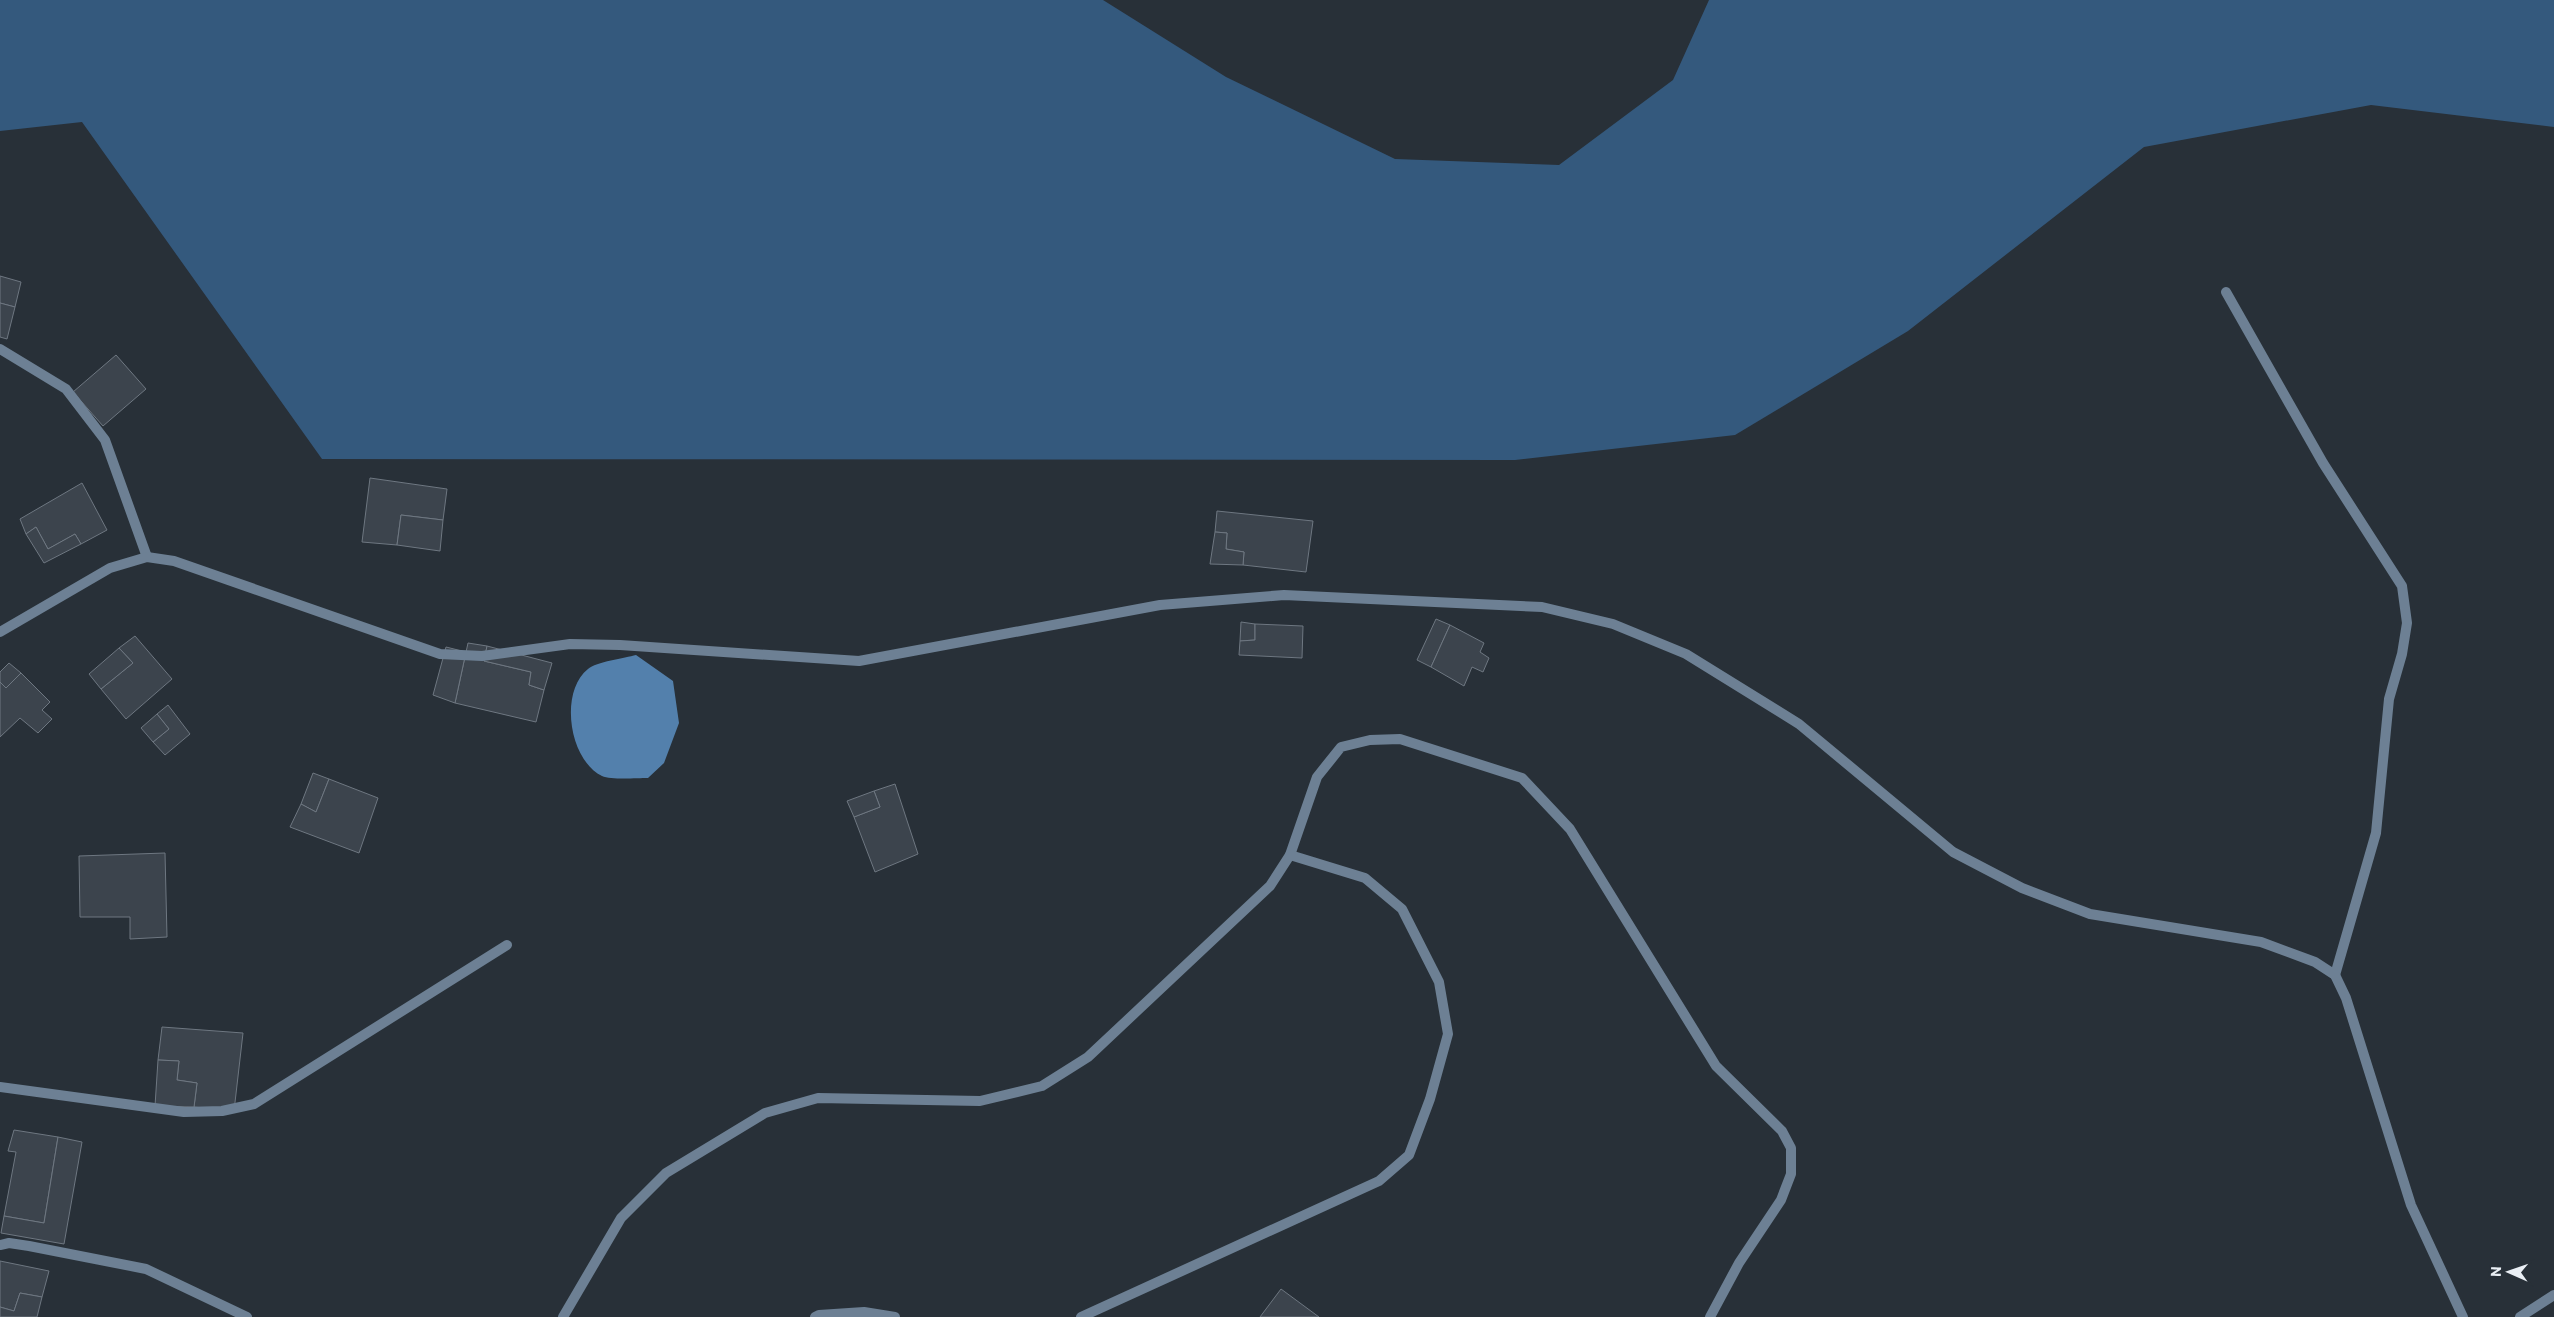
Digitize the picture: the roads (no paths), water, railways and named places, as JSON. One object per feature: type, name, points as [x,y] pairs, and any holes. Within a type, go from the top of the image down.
[{"type":"street","points":[[2226,292],[2323,463],[2402,586],[2407,623],[2402,654],[2389,699],[2376,833],[2335,975]]},
{"type":"street","points":[[0,349],[66,389],[105,440],[147,557]]},
{"type":"street","points":[[0,632],[110,568],[147,557],[174,561],[440,654],[482,656],[570,644],[620,645],[859,661],[1170,604],[1284,595],[1542,607],[1613,624],[1686,654],[1799,724],[1953,852],[2022,888],[2090,914],[2261,942],[2314,962],[2335,975],[2346,998],[2411,1205],[2463,1317]]},
{"type":"street","points":[[563,1317],[621,1218],[666,1172],[765,1113],[818,1098],[980,1101],[1042,1086],[1088,1057],[1270,886],[1290,855],[1317,777],[1342,747],[1370,740],[1400,739],[1522,778],[1570,829],[1716,1066],[1782,1131],[1791,1148],[1792,1174],[1781,1200],[1739,1263],[1710,1317]]},
{"type":"street","points":[[1081,1317],[1379,1181],[1409,1154],[1430,1099],[1448,1034],[1439,982],[1402,909],[1366,878],[1290,855]]},
{"type":"street","points":[[0,1087],[184,1112],[222,1111],[254,1104],[507,945]]},
{"type":"street","points":[[0,1245],[8,1243],[29,1246],[146,1269],[247,1317]]},
{"type":"street","points":[[2520,1317],[2554,1295]]},
{"type":"street","points":[[815,1317],[819,1315],[864,1312],[896,1317]]}]
